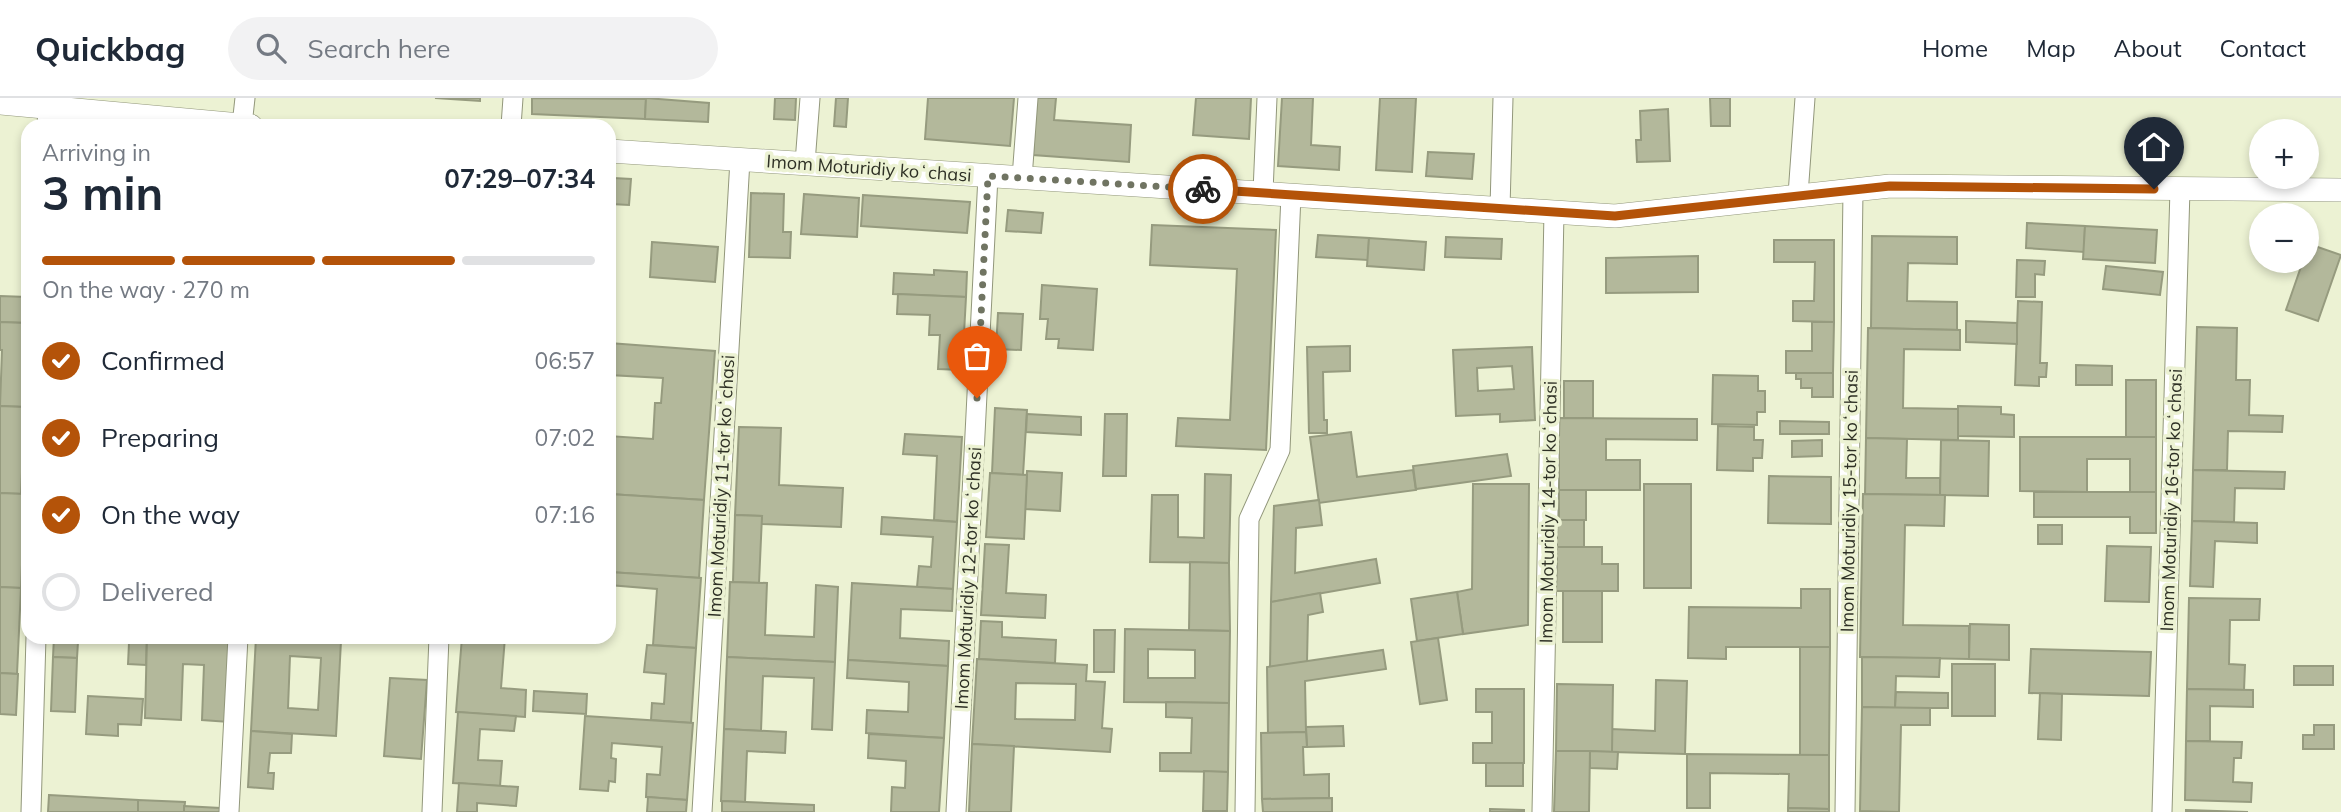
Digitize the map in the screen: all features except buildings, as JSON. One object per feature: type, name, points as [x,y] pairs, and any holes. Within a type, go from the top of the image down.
[{"type":"street","points":[[242,119],[244,98]]},
{"type":"street","points":[[512,119],[513,98]]},
{"type":"street","points":[[805,163],[810,98]]},
{"type":"street","points":[[1022,178],[1028,98]]},
{"type":"street","points":[[1263,192],[1267,98]]},
{"type":"street","points":[[1500,208],[1503,98]]},
{"type":"street","points":[[1798,195],[1805,98]]},
{"type":"street","points":[[0,103],[48,116],[113,119]]},
{"type":"street","name":"Imom Moturidiy koʻchasi","points":[[616,151],[1615,216],[1890,186],[2341,190]]},
{"type":"street","name":"Imom Moturidiy 11-tor koʻchasi","points":[[702,812],[740,160]]},
{"type":"street","name":"Imom Moturidiy 12-tor koʻchasi","points":[[956,812],[988,176]]},
{"type":"street","name":"Imom Moturidiy 16-tor koʻchasi","points":[[2162,812],[2180,189]]},
{"type":"street","name":"Imom Moturidiy 15-tor koʻchasi","points":[[1845,812],[1853,190]]},
{"type":"street","points":[[1245,812],[1250,519],[1280,450],[1291,195]]},
{"type":"street","name":"Imom Moturidiy 14-tor koʻchasi","points":[[1542,812],[1553,212]]},
{"type":"street","points":[[32,812],[36,644]]},
{"type":"street","points":[[229,812],[238,644]]},
{"type":"street","points":[[432,812],[439,644]]},
{"type":"way so far","points":[[977,398],[988,176],[1203,189]]},
{"type":"route","points":[[1203,189],[1615,216],[1890,186],[2154,189]]}]
